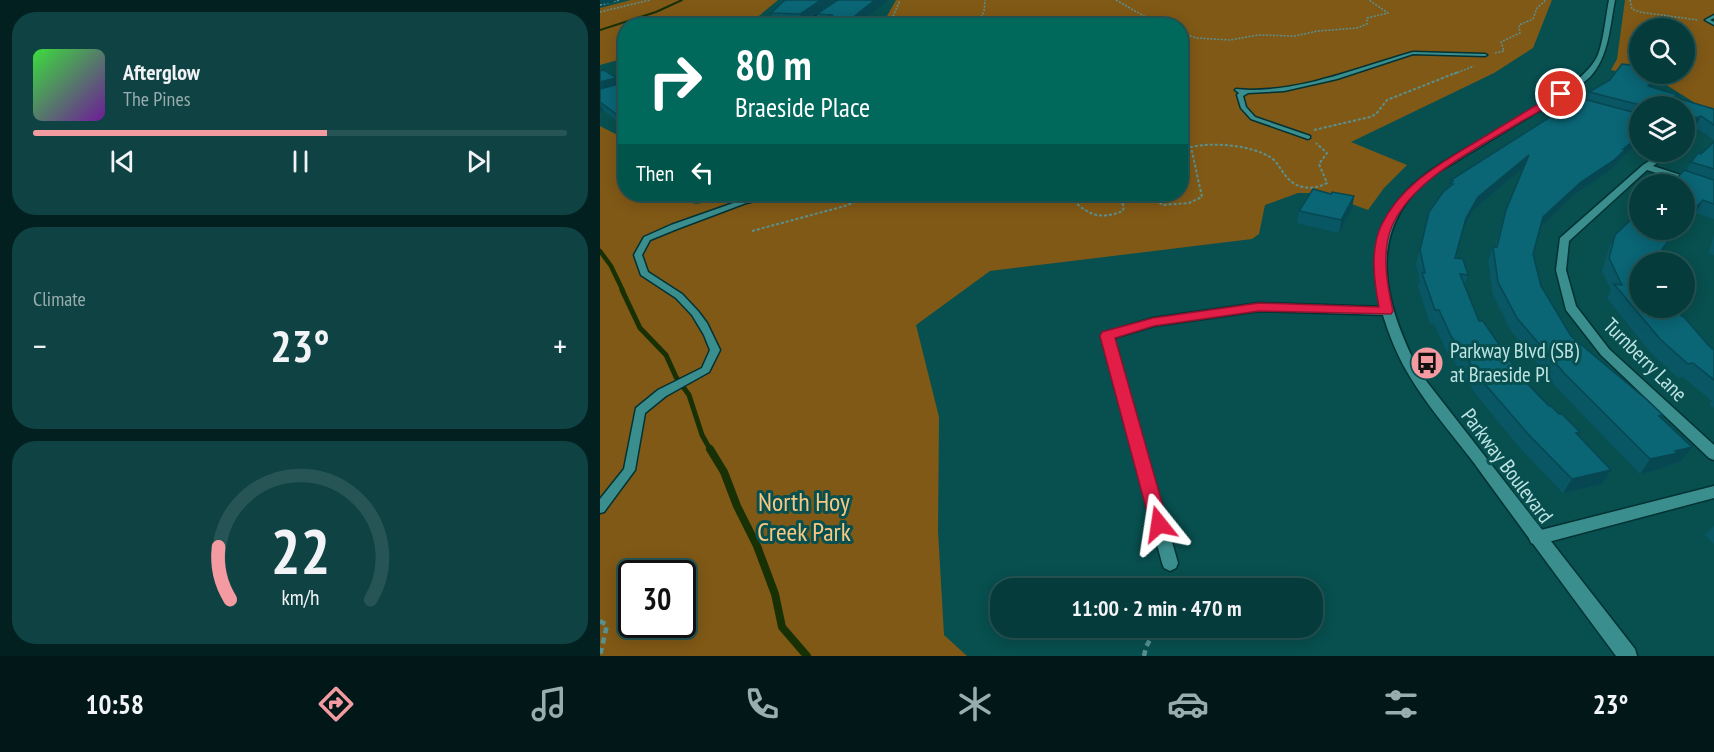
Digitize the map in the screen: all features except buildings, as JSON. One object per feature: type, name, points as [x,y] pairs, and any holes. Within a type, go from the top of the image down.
[{"type":"street","points":[[818,18],[843,0]]},
{"type":"street","name":"Parkway Boulevard","points":[[1612,0],[1598,61],[1580,81],[1430,174],[1402,200],[1386,227],[1380,254],[1381,286],[1386,311],[1400,347],[1415,375],[1628,656]]},
{"type":"street","points":[[1555,98],[1591,108]]},
{"type":"street","name":"Turnberry Lane","points":[[1654,162],[1564,240],[1560,270],[1570,307],[1605,352],[1714,454]]},
{"type":"street","points":[[1647,167],[1714,189]]},
{"type":"street","points":[[1170,563],[1107,336],[1153,322],[1259,307],[1386,311]]},
{"type":"street","points":[[1537,538],[1714,492]]},
{"type":"lane","points":[[1712,23],[1707,20],[1714,16]]},
{"type":"lane","points":[[1308,137],[1253,118],[1245,112],[1240,101],[1242,93],[1284,89],[1337,77],[1413,53],[1485,54]]},
{"type":"lane","points":[[600,508],[629,470],[640,411],[666,391],[706,370],[715,351],[705,326],[679,294],[644,273],[638,255],[647,239],[744,201]]},
{"type":"path","points":[[600,5],[620,0]]},
{"type":"path","points":[[600,12],[650,0]]},
{"type":"path","points":[[892,18],[900,0]]},
{"type":"path","points":[[980,18],[984,12],[986,0]]},
{"type":"path","points":[[1116,0],[1147,18]]},
{"type":"path","points":[[1188,35],[1196,38],[1230,40],[1258,35],[1295,36],[1318,31],[1357,28],[1367,24],[1367,18],[1388,13],[1369,0]]},
{"type":"path","points":[[1157,201],[1162,205],[1189,203],[1202,197],[1191,147],[1207,143],[1271,156],[1292,183],[1305,188],[1325,185],[1328,180],[1319,164],[1327,153],[1322,146],[1308,137],[1307,134],[1310,131],[1370,117],[1376,114],[1387,99],[1484,64],[1485,54],[1504,51],[1501,42],[1520,33],[1519,25],[1533,19],[1538,7],[1546,0]]},
{"type":"path","points":[[1630,0],[1632,9],[1640,12],[1712,23]]},
{"type":"path","points":[[752,231],[789,219],[843,208],[859,201]]},
{"type":"path","points":[[1073,201],[1086,213],[1106,217],[1123,211],[1124,206],[1120,201]]},
{"type":"path","points":[[600,621],[607,625],[600,656]]},
{"type":"path","points":[[1144,656],[1151,638]]},
{"type":"green space","points":[[631,0],[778,0],[756,18],[618,18],[618,60],[600,65],[600,8]]},
{"type":"green space","name":"North Hoy Creek Park","points":[[896,0],[1552,0],[1533,48],[1494,73],[1351,142],[1407,165],[1384,188],[1368,210],[1322,193],[1298,193],[1265,205],[1259,234],[1252,239],[990,271],[916,325],[939,417],[938,531],[944,635],[967,656],[600,656],[600,126],[618,135],[618,201],[687,201],[696,204],[714,201],[1188,201],[1188,18],[886,18]]},
{"type":"green space","points":[[1625,0],[1714,0],[1714,115],[1695,103],[1695,96],[1684,96],[1665,84],[1695,84],[1695,18],[1629,18],[1629,74],[1611,70],[1617,59]]},
{"type":"waterway","points":[[637,18],[682,0]]},
{"type":"waterway","points":[[600,30],[618,24]]},
{"type":"waterway","points":[[600,251],[611,266],[623,291]]},
{"type":"waterway","points":[[622,290],[640,328],[666,355],[676,377],[689,395],[702,435],[711,451]]},
{"type":"waterway","points":[[710,449],[724,472],[737,506],[757,546],[775,594],[782,627],[807,656]]},
{"type":"place","name":"Parkway Blvd (SB) at Braeside Pl","points":[[1427,363]]},
{"type":"route","points":[[1159,524],[1107,336],[1153,322],[1259,307],[1386,311],[1380,271],[1383,238],[1391,217],[1410,190],[1430,174],[1561,94]]}]
